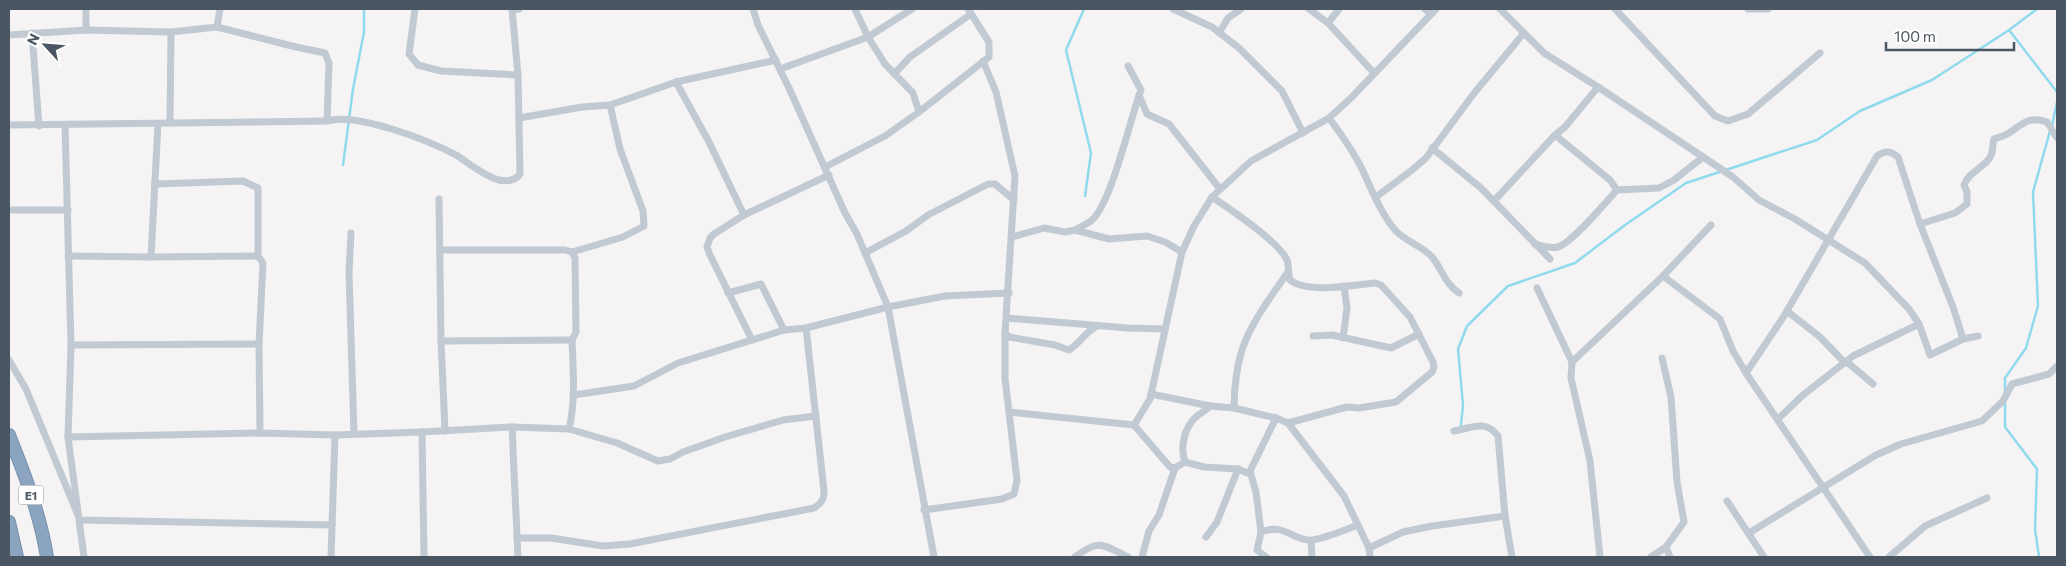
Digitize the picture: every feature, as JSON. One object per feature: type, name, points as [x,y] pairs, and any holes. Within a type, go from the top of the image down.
[{"type":"highway","name":"E1","points":[[9,435],[27,480],[40,522],[47,557]]},
{"type":"highway","name":"E1","points":[[9,522],[17,557]]},
{"type":"street","points":[[86,9],[86,30]]},
{"type":"street","points":[[217,27],[220,9]]},
{"type":"street","points":[[415,9],[409,54],[418,65],[441,71],[518,75]]},
{"type":"street","points":[[9,125],[327,121],[336,118],[360,121],[426,141],[496,179],[508,181],[517,178],[520,174],[518,75],[514,9]]},
{"type":"street","points":[[753,9],[758,25],[776,60],[845,213],[857,234],[888,306],[934,557]]},
{"type":"street","points":[[855,9],[868,37],[894,74],[912,93],[919,112]]},
{"type":"street","points":[[780,69],[868,37],[912,9]]},
{"type":"street","points":[[1173,9],[1219,33],[1239,48],[1282,91],[1304,133]]},
{"type":"street","points":[[1219,33],[1228,18],[1241,9]]},
{"type":"street","points":[[1309,9],[1328,22],[1374,73]]},
{"type":"street","points":[[1328,22],[1339,9]]},
{"type":"street","points":[[1134,425],[1151,394],[1182,252],[1194,226],[1212,197],[1251,161],[1329,118],[1434,12],[1425,9]]},
{"type":"street","points":[[1500,9],[1544,53],[1733,177],[1759,200],[1865,263],[1909,309],[1919,324],[1930,354],[1963,339],[1978,336]]},
{"type":"street","points":[[1616,9],[1715,116],[1728,121],[1748,114],[1820,53]]},
{"type":"street","points":[[1748,9],[1768,9]]},
{"type":"street","points":[[825,167],[884,136],[919,112],[989,57],[988,42],[970,11],[910,57],[894,74]]},
{"type":"street","points":[[9,35],[86,30],[171,32],[217,27],[325,53],[329,63],[327,121]]},
{"type":"street","points":[[170,123],[171,32]]},
{"type":"street","points":[[32,33],[39,126]]},
{"type":"street","points":[[1376,197],[1426,158],[1474,92],[1524,33]]},
{"type":"street","points":[[519,118],[582,107],[610,105],[676,82],[776,60]]},
{"type":"street","points":[[924,510],[1002,499],[1014,494],[1017,480],[1005,379],[1005,333],[1015,176],[996,92],[984,61]]},
{"type":"street","points":[[1012,237],[1044,228],[1065,232],[1076,230],[1093,219],[1103,204],[1113,179],[1141,90],[1128,66]]},
{"type":"street","points":[[676,82],[709,142],[744,215]]},
{"type":"street","points":[[1494,201],[1555,135],[1565,127],[1598,87]]},
{"type":"street","points":[[1139,95],[1147,114],[1169,124],[1220,189]]},
{"type":"street","points":[[440,250],[565,250],[572,252],[624,237],[644,226],[643,211],[620,149],[610,105]]},
{"type":"street","points":[[1329,118],[1344,138],[1373,194],[1395,230],[1410,243],[1423,248],[1433,258],[1452,288],[1460,293]]},
{"type":"street","points":[[1920,224],[1955,213],[1967,204],[1967,192],[1964,185],[1966,178],[1988,159],[1993,152],[1994,140],[2008,134],[2022,122],[2031,120],[2046,122],[2057,138]]},
{"type":"street","points":[[151,257],[158,124]]},
{"type":"street","points":[[65,125],[71,345],[68,437],[84,557]]},
{"type":"street","points":[[1555,135],[1610,180],[1617,190]]},
{"type":"street","points":[[1432,148],[1494,201],[1550,259]]},
{"type":"street","points":[[1746,373],[1787,311],[1877,156],[1884,151],[1892,152],[1898,157],[1920,224],[1939,268],[1963,339]]},
{"type":"street","points":[[1535,244],[1548,248],[1560,246],[1572,238],[1617,190],[1659,188],[1674,180],[1703,157]]},
{"type":"street","points":[[752,340],[707,247],[710,238],[744,215],[829,175]]},
{"type":"street","points":[[155,184],[243,181],[254,184],[258,188],[258,256],[263,263],[259,344],[260,433]]},
{"type":"street","points":[[865,253],[988,184],[995,184],[1014,200]]},
{"type":"street","points":[[1212,197],[1270,241],[1287,260],[1290,280],[1295,284],[1304,286],[1344,286],[1375,283],[1381,285],[1410,317],[1434,367],[1432,372],[1396,402],[1359,408],[1347,407],[1288,423]]},
{"type":"street","points":[[439,199],[441,341],[445,431]]},
{"type":"street","points":[[9,210],[68,210]]},
{"type":"street","points":[[1572,362],[1663,276],[1711,225]]},
{"type":"street","points":[[1076,230],[1110,239],[1147,236],[1165,242],[1182,252]]},
{"type":"street","points":[[351,233],[348,273],[354,433]]},
{"type":"street","points":[[569,429],[574,395],[572,340],[576,332],[575,258],[572,252]]},
{"type":"street","points":[[68,256],[258,256]]},
{"type":"street","points":[[1234,408],[1234,391],[1244,343],[1266,303],[1288,272]]},
{"type":"street","points":[[1663,276],[1720,319],[1732,351],[1870,557]]},
{"type":"street","points":[[728,293],[761,284],[784,330]]},
{"type":"street","points":[[1343,338],[1347,308],[1344,286]]},
{"type":"street","points":[[1537,288],[1572,362],[1571,378],[1590,461],[1600,557]]},
{"type":"street","points":[[574,395],[634,386],[678,364],[784,330],[806,328],[888,306],[945,296],[1008,293]]},
{"type":"street","points":[[1787,311],[1820,337],[1846,363],[1872,384]]},
{"type":"street","points":[[1006,318],[1165,329]]},
{"type":"street","points":[[1778,419],[1803,395],[1846,363],[1875,344],[1892,339],[1919,324]]},
{"type":"street","points":[[1005,333],[1009,337],[1055,345],[1070,350],[1076,346],[1087,330],[1097,325]]},
{"type":"street","points":[[517,538],[551,538],[603,546],[630,544],[814,508],[824,498],[806,328]]},
{"type":"street","points":[[1313,336],[1332,335],[1391,348],[1419,334]]},
{"type":"street","points":[[441,341],[572,340]]},
{"type":"street","points":[[71,345],[259,344]]},
{"type":"street","points":[[1651,557],[1666,547],[1684,522],[1677,482],[1671,396],[1662,358]]},
{"type":"street","points":[[9,360],[26,389],[80,520]]},
{"type":"street","points":[[1749,533],[1876,455],[1901,444],[1982,421],[2003,401],[2012,384],[2049,374],[2057,366]]},
{"type":"street","points":[[2049,374],[2057,377]]},
{"type":"street","points":[[1151,394],[1210,406],[1234,408],[1276,418],[1288,423],[1344,496],[1369,548],[1370,557]]},
{"type":"street","points":[[1185,462],[1182,446],[1189,426],[1196,417],[1210,406]]},
{"type":"street","points":[[1009,412],[1134,425],[1157,450],[1166,464],[1175,468]]},
{"type":"street","points":[[68,437],[422,432],[512,426],[569,429],[617,443],[658,461],[670,459],[683,452],[725,437],[783,420],[816,416]]},
{"type":"street","points":[[1266,557],[1256,550],[1261,532],[1256,492],[1250,474],[1276,418]]},
{"type":"street","points":[[1454,432],[1486,425],[1492,428],[1498,436],[1505,516],[1512,557]]},
{"type":"street","points":[[512,426],[518,557]]},
{"type":"street","points":[[422,432],[424,557]]},
{"type":"street","points":[[331,557],[335,434]]},
{"type":"street","points":[[1142,557],[1148,531],[1159,515],[1175,468],[1185,462],[1204,467],[1238,469],[1250,474]]},
{"type":"street","points":[[1206,537],[1217,522],[1238,469]]},
{"type":"street","points":[[1889,557],[1926,526],[1987,498]]},
{"type":"street","points":[[1727,501],[1764,557]]},
{"type":"street","points":[[1369,548],[1403,532],[1505,516]]},
{"type":"street","points":[[80,520],[332,525]]},
{"type":"street","points":[[1261,532],[1270,529],[1284,530],[1311,541],[1358,525]]},
{"type":"street","points":[[1311,541],[1312,557]]},
{"type":"street","points":[[1075,557],[1091,545],[1098,544],[1128,557]]},
{"type":"street","points":[[1666,547],[1670,557]]},
{"type":"waterway","points":[[343,165],[353,89],[364,32],[364,9]]},
{"type":"waterway","points":[[1084,9],[1066,50],[1091,153],[1085,196]]},
{"type":"waterway","points":[[1461,425],[1463,405],[1458,349],[1467,326],[1508,286],[1575,263],[1625,225],[1686,183],[1817,140],[1860,111],[1932,80],[2009,30],[2037,9]]},
{"type":"waterway","points":[[2009,30],[2057,92]]},
{"type":"waterway","points":[[2052,126],[2057,102]]},
{"type":"waterway","points":[[2005,392],[2005,378],[2026,348],[2038,306],[2033,192],[2050,131]]},
{"type":"waterway","points":[[2005,402],[2005,427],[2037,469],[2035,529],[2039,557]]}]
